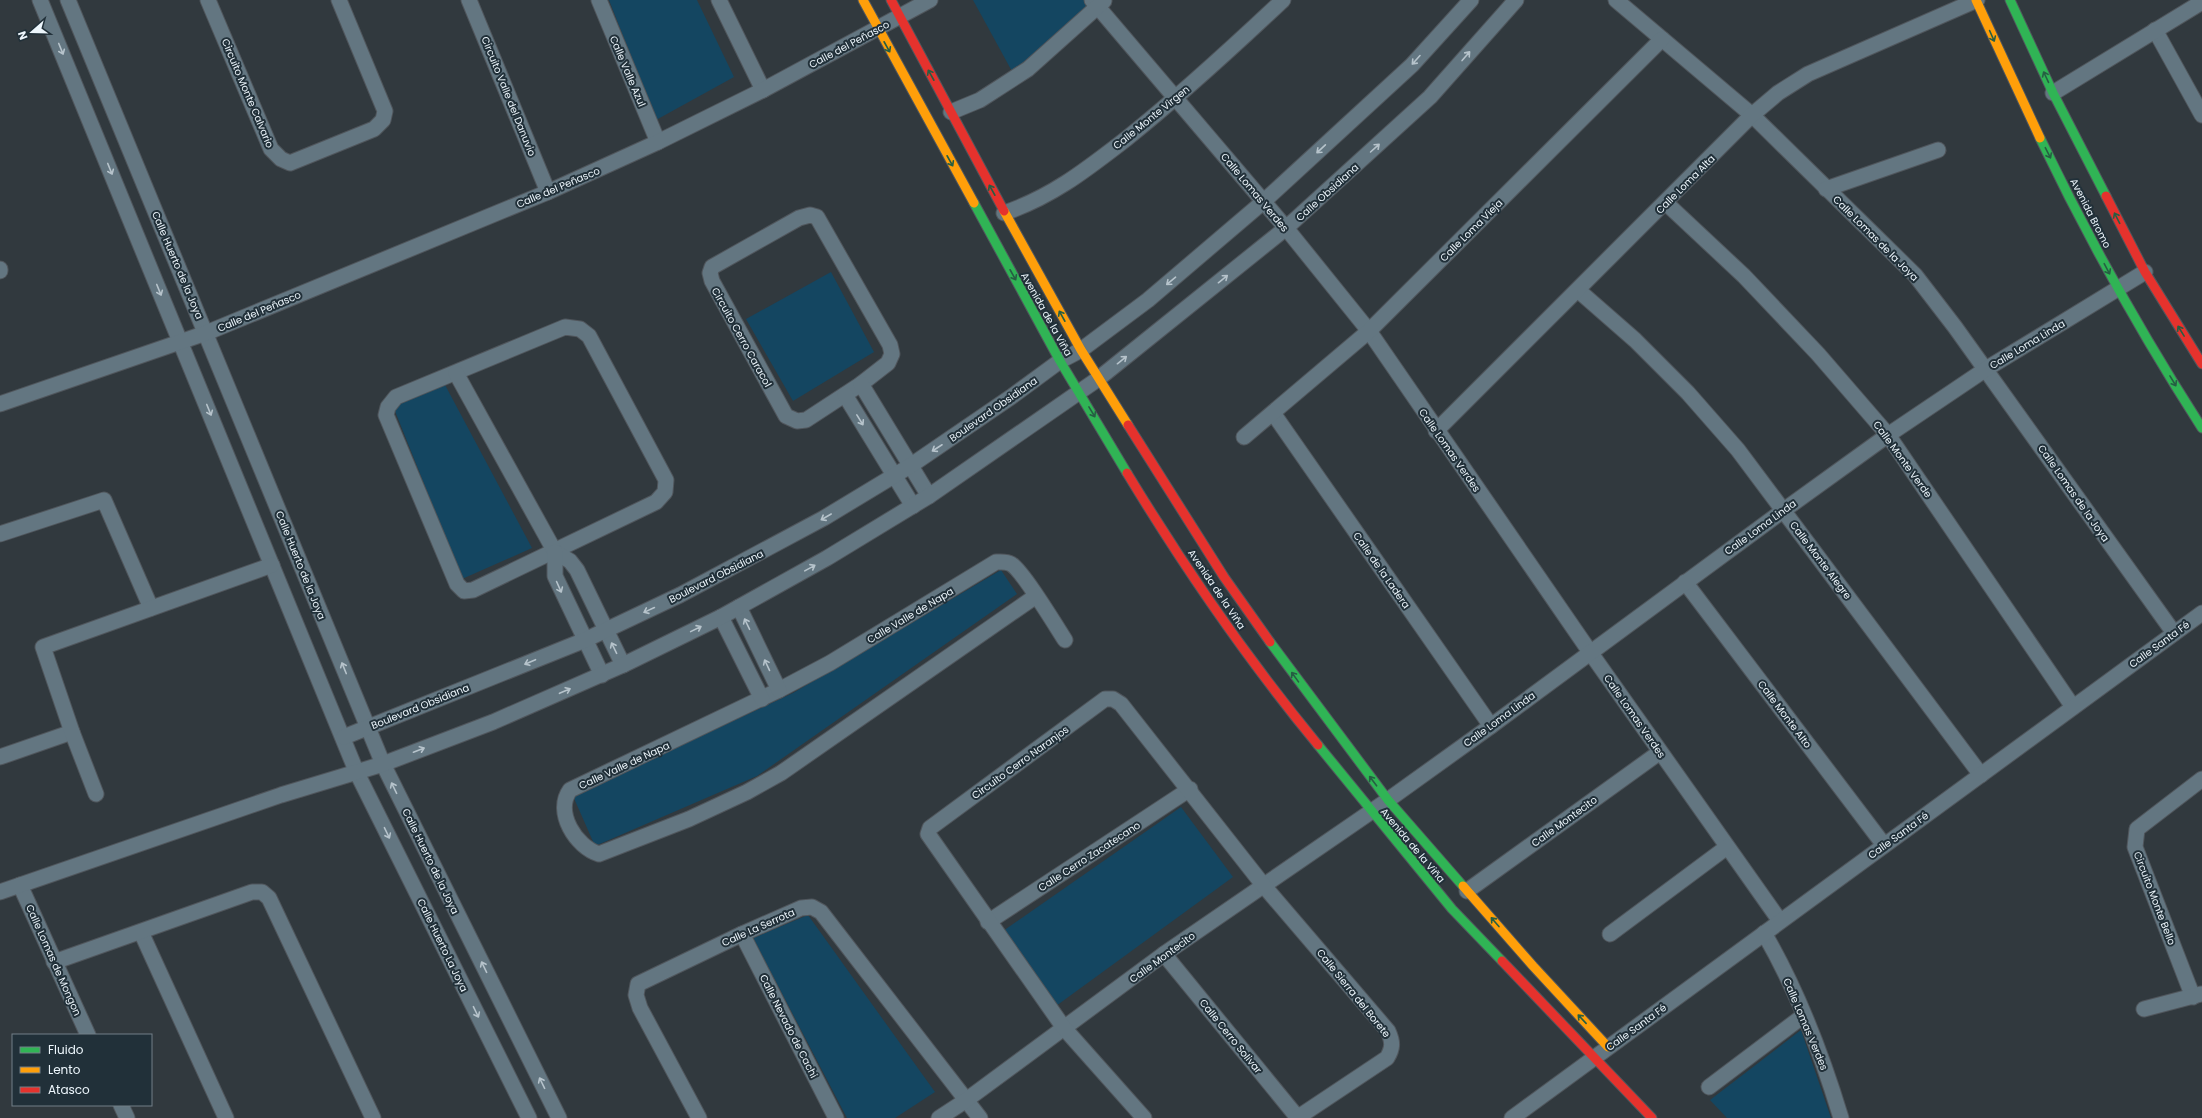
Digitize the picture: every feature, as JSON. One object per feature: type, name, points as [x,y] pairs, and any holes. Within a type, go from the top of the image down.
[{"type":"street","name":"Calle Huerto La Joya","points":[[40,0],[344,737],[357,773],[529,1118]]},
{"type":"street","name":"Calle Huerto de la Joya","points":[[68,0],[383,764],[559,1118]]},
{"type":"street","name":"Circuito Monte Calvario","points":[[208,0],[271,149],[281,159],[290,163],[374,129],[383,120],[385,112],[339,0]]},
{"type":"street","name":"Circuito Valle del Danuvio","points":[[469,0],[548,192]]},
{"type":"street","name":"Calle Valle Azul","points":[[599,0],[658,142]]},
{"type":"street","points":[[719,0],[763,90]]},
{"type":"street","name":"Avenida de la Viña","points":[[863,0],[1060,361],[1150,510],[1226,623],[1291,712],[1452,910],[1652,1118]]},
{"type":"street","name":"Avenida de la Viña","points":[[891,0],[1004,212],[1081,350],[1228,583],[1279,656],[1388,800],[1608,1047]]},
{"type":"street","name":"Calle del Peñasco","points":[[0,404],[206,333],[548,192],[658,142],[763,90],[930,0]]},
{"type":"street","name":"Calle Monte Virgen","points":[[1004,212],[1025,206],[1056,190],[1086,170],[1176,99],[1284,0]]},
{"type":"street","points":[[1060,361],[1081,350],[1148,300],[1263,202],[1412,65],[1470,0]]},
{"type":"street","name":"Calle Obsidiana","points":[[1080,392],[1286,228],[1430,98],[1516,0]]},
{"type":"street","name":"Calle Lomas de la Joya","points":[[1616,0],[1752,116],[1915,275],[1986,369],[2174,633]]},
{"type":"street","name":"Calle Loma Alta","points":[[1436,431],[1579,291],[1752,116],[1778,93],[1808,74],[1976,0]]},
{"type":"street","name":"Avenida Bromo","points":[[1976,0],[2044,145],[2118,289],[2202,428]]},
{"type":"street","points":[[2010,0],[2053,93],[2145,272],[2202,364]]},
{"type":"street","points":[[951,112],[980,100],[1028,69],[1098,2]]},
{"type":"street","name":"Calle Lomas Verdes","points":[[1098,2],[1176,99],[1286,228],[1369,332],[1590,652],[1780,921]]},
{"type":"street","points":[[2053,93],[2202,2]]},
{"type":"street","points":[[2155,30],[2202,115]]},
{"type":"street","name":"Calle Loma Vieja","points":[[1244,437],[1369,332],[1662,39]]},
{"type":"street","points":[[1826,189],[1938,150]]},
{"type":"street","name":"Calle Monte Verde","points":[[1666,203],[1755,288],[1818,354],[1888,435],[2073,707]]},
{"type":"street","name":"Circuito Cerro Caracol","points":[[810,215],[817,217],[890,345],[892,354],[888,363],[861,384],[806,420],[797,421],[786,416],[712,281],[710,273],[712,267],[799,218],[810,215]]},
{"type":"street","name":"Calle Loma Linda","points":[[1388,800],[1888,435],[1986,369],[2145,272]]},
{"type":"street","name":"Calle Monte Alegre","points":[[1579,291],[1635,340],[1688,393],[1738,450],[1980,775]]},
{"type":"street","points":[[566,327],[580,330],[589,336],[667,485],[666,492],[656,502],[555,552],[473,590],[464,591],[457,584],[386,416],[388,407],[396,397],[566,327]]},
{"type":"street","name":"Boulevard Obsidiana","points":[[344,737],[585,640],[753,558],[824,518],[910,466],[1005,402],[1060,361]]},
{"type":"street","points":[[456,373],[555,552],[555,576],[602,675]]},
{"type":"street","points":[[861,384],[929,496]]},
{"type":"street","points":[[0,892],[281,795],[383,764],[493,722],[602,675],[721,617],[827,558],[914,506],[1080,392]]},
{"type":"street","points":[[845,395],[914,506]]},
{"type":"street","name":"Calle de la Ladera","points":[[1273,413],[1491,726]]},
{"type":"street","points":[[0,534],[104,500],[150,608]]},
{"type":"street","points":[[555,552],[570,561],[577,570],[623,665]]},
{"type":"street","name":"Calle Valle de Napa","points":[[1036,596],[820,748],[746,792],[689,819],[598,854],[592,852],[581,844],[567,821],[564,808],[565,797],[570,790],[762,699],[830,663],[996,562],[1004,561],[1012,564],[1036,596],[1065,640]]},
{"type":"street","points":[[96,794],[72,732],[43,647],[272,565]]},
{"type":"street","name":"Calle Monte Alto","points":[[1685,582],[1884,845]]},
{"type":"street","points":[[739,607],[779,690]]},
{"type":"street","name":"Calle Santa Fé","points":[[1512,1118],[2202,614]]},
{"type":"street","points":[[721,617],[762,699]]},
{"type":"street","name":"Circuito Cerro Naranjos","points":[[1064,1028],[988,922],[932,842],[928,834],[930,828],[1105,699],[1113,699],[1121,704],[1190,789],[1264,886]]},
{"type":"street","points":[[0,758],[72,732]]},
{"type":"street","name":"Calle Montecito","points":[[1468,891],[1660,752]]},
{"type":"street","name":"Circuito Monte Bello","points":[[2144,1009],[2197,995],[2135,847],[2135,837],[2137,830],[2202,779]]},
{"type":"street","name":"Calle Cerro Zacatecano","points":[[988,922],[1190,789]]},
{"type":"street","name":"Calle Montecito","points":[[939,1118],[965,1101],[1164,954],[1388,800]]},
{"type":"street","points":[[1610,934],[1727,847]]},
{"type":"street","name":"Calle Lomas de Mongon","points":[[20,885],[88,1034]]},
{"type":"street","name":"Calle Sierra del Borete","points":[[1264,886],[1388,1031],[1392,1041],[1392,1049],[1387,1058],[1298,1118]]},
{"type":"street","points":[[54,962],[252,892],[265,894],[269,898],[373,1118]]},
{"type":"street","name":"Calle La Serrota","points":[[699,1118],[640,1008],[636,995],[638,984],[742,934],[801,908],[812,907],[821,912],[965,1101],[980,1118]]},
{"type":"street","points":[[142,932],[226,1118]]},
{"type":"street","name":"Calle Lomas Verdes","points":[[1764,933],[1777,956],[1803,1016],[1831,1085],[1841,1118]]},
{"type":"street","name":"Calle Nevado de Cachi","points":[[742,934],[836,1118]]},
{"type":"street","name":"Calle Cerro Solivar","points":[[1164,954],[1298,1118]]},
{"type":"street","points":[[1709,1087],[1803,1016]]},
{"type":"street","points":[[1064,1028],[1144,1118]]},
{"type":"street","points":[[121,1106],[127,1118]]},
{"type":"shaded area","points":[[609,0],[697,0],[734,77],[656,120]]},
{"type":"shaded area","points":[[973,0],[1088,0],[1091,5],[1014,75]]},
{"type":"shaded area","points":[[831,272],[874,352],[793,401],[746,319]]},
{"type":"shaded area","points":[[444,383],[532,548],[462,579],[393,406]]},
{"type":"shaded area","points":[[1001,570],[1017,594],[757,776],[595,846],[573,796],[793,693]]},
{"type":"shaded area","points":[[1181,807],[1233,877],[1056,1006],[1003,931]]},
{"type":"shaded area","points":[[808,915],[935,1092],[895,1118],[847,1118],[753,938]]},
{"type":"shaded area","points":[[1801,1030],[1831,1118],[1727,1118],[1710,1100]]},
{"type":"traffic: fast","points":[[2010,0],[2053,93],[2106,196]]},
{"type":"traffic: fast","points":[[2040,138],[2116,286],[2158,358],[2202,428]]},
{"type":"traffic: fast","points":[[974,203],[1060,361],[1127,473]]},
{"type":"traffic: fast","points":[[1270,642],[1388,800],[1463,886]]},
{"type":"traffic: fast","points":[[1318,745],[1452,909],[1502,961]]},
{"type":"traffic: slow","points":[[863,0],[974,203]]},
{"type":"traffic: slow","points":[[1976,0],[2040,138]]},
{"type":"traffic: slow","points":[[1004,211],[1081,350],[1128,425]]},
{"type":"traffic: slow","points":[[1463,886],[1533,966],[1608,1047]]},
{"type":"traffic: jam","points":[[891,0],[1004,211]]},
{"type":"traffic: jam","points":[[2106,196],[2145,272],[2202,364]]},
{"type":"traffic: jam","points":[[1128,425],[1224,577],[1270,642]]},
{"type":"traffic: jam","points":[[1127,473],[1194,578],[1267,680],[1318,745]]},
{"type":"traffic: jam","points":[[1502,961],[1652,1118]]}]
